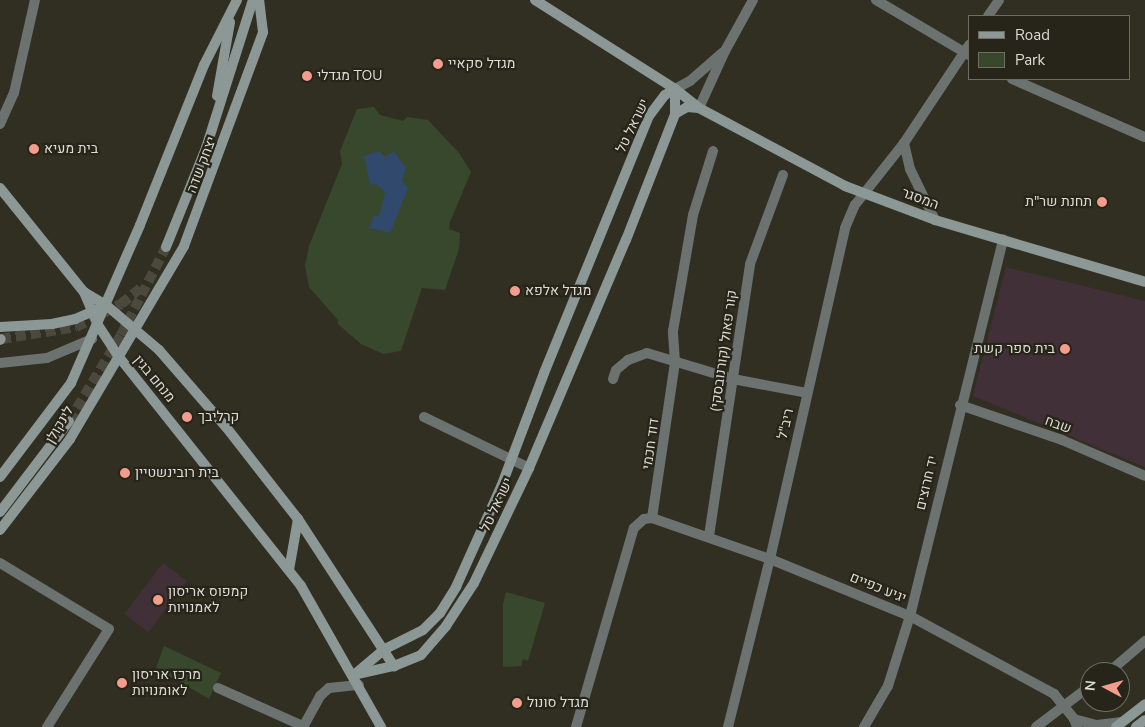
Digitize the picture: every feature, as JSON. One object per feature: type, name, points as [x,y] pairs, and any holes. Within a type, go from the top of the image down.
[{"type":"street","points":[[0,124],[14,93],[35,0]]},
{"type":"street","name":"יצחק שדה","points":[[106,305],[204,65],[232,14],[237,0]]},
{"type":"street","name":"יצחק שדה","points":[[166,247],[211,134],[254,0]]},
{"type":"street","name":"יצחק שדה","points":[[135,328],[184,246],[204,198],[263,32],[260,0]]},
{"type":"street","name":"המסגר","points":[[535,0],[675,89],[699,108],[863,193],[935,220],[1145,282]]},
{"type":"street","points":[[675,114],[687,107],[699,108],[725,51],[753,0]]},
{"type":"street","points":[[876,0],[967,51]]},
{"type":"street","points":[[989,15],[999,0]]},
{"type":"street","name":"יצחק שדה","points":[[211,134],[232,14]]},
{"type":"street","points":[[675,89],[690,81],[725,51]]},
{"type":"street","name":"ריב\"ל","points":[[728,727],[770,559],[845,228],[863,193],[904,143],[967,51]]},
{"type":"street","points":[[1014,80],[1145,137]]},
{"type":"street","name":"ישראל טל","points":[[353,675],[394,666],[421,655],[458,610],[496,538],[529,468],[626,240],[675,114],[675,89]]},
{"type":"street","name":"ישראל טל","points":[[353,675],[385,649],[423,630],[448,601],[472,555],[512,461],[544,373],[649,116],[665,95],[675,89]]},
{"type":"street","points":[[904,143],[912,175],[935,220]]},
{"type":"street","name":"דוד חכמי","points":[[652,518],[676,362],[673,331],[693,215],[713,151]]},
{"type":"street","name":"קור פאול (קורנובסקי)","points":[[709,536],[750,264],[783,175]]},
{"type":"street","name":"מנחם בגין","points":[[0,188],[84,292],[98,325],[118,357],[289,570],[359,685],[381,727]]},
{"type":"street","name":"יד חרוצים","points":[[866,724],[888,686],[910,616],[960,405],[1003,239]]},
{"type":"street","name":"מנחם בגין","points":[[84,292],[106,305],[159,350],[226,427],[298,519],[385,649],[394,666]]},
{"type":"street","points":[[0,327],[52,324],[92,312],[106,305]]},
{"type":"street","name":"לינקולן","points":[[0,477],[68,389],[106,305]]},
{"type":"street","name":"לינקולן","points":[[0,530],[70,439],[135,328]]},
{"type":"street","points":[[0,362],[47,358],[92,339]]},
{"type":"street","points":[[613,379],[616,370],[638,354],[668,357],[676,362],[733,379],[807,393]]},
{"type":"street","name":"שבח","points":[[960,405],[1062,440],[1145,476]]},
{"type":"street","points":[[424,417],[529,468]]},
{"type":"street","points":[[0,512],[69,421]]},
{"type":"street","points":[[576,727],[634,528],[644,519],[652,518]]},
{"type":"street","name":"יגיע כפיים","points":[[652,518],[709,536],[770,559],[910,616],[1054,694],[1064,705],[1075,723],[1119,725]]},
{"type":"street","points":[[289,570],[298,519]]},
{"type":"street","points":[[0,563],[109,628],[46,727]]},
{"type":"street","points":[[1121,662],[1145,641]]},
{"type":"street","points":[[218,688],[303,726],[320,696],[329,688],[359,685]]},
{"type":"street","points":[[1036,727],[1080,693]]},
{"type":"street","points":[[1119,725],[1145,704]]},
{"type":"street","points":[[1136,727],[1145,720]]},
{"type":"shaded area","name":"בית ספר קשת","points":[[1006,267],[1145,301],[1145,467],[973,396]]},
{"type":"shaded area","name":"קמפוס אריסון לאמנויות","points":[[163,563],[187,581],[148,632],[124,614]]},
{"type":"green space","points":[[374,107],[380,115],[403,121],[407,117],[428,120],[459,153],[471,172],[450,222],[449,229],[460,233],[459,249],[445,290],[422,288],[401,351],[383,354],[361,344],[338,324],[338,320],[309,287],[305,266],[309,246],[342,164],[340,151],[357,109]]},
{"type":"green space","points":[[506,592],[545,603],[528,661],[523,659],[521,666],[503,667],[503,604]]},
{"type":"green space","points":[[164,646],[221,673],[209,699],[156,668]]},
{"type":"water","points":[[379,151],[385,157],[394,151],[406,168],[402,181],[408,188],[390,233],[369,228],[374,216],[379,216],[385,192],[376,184],[370,185],[364,156]]},
{"type":"tunnel","points":[[69,421],[121,335],[166,247]]},
{"type":"tunnel","points":[[1,339],[76,327],[121,304],[143,286]]},
{"type":"place","name":"מגדל סקאיי","points":[[438,64]]},
{"type":"place","name":"מגדלי TOU","points":[[307,76]]},
{"type":"place","name":"בית מעיא","points":[[34,149]]},
{"type":"place","name":"תחנת שר\"ת","points":[[1102,202]]},
{"type":"place","name":"מגדל אלפא","points":[[515,291]]},
{"type":"place","name":"בית ספר קשת","points":[[1065,349]]},
{"type":"place","name":"קרליבך","points":[[187,417]]},
{"type":"place","name":"בית רובינשטיין","points":[[125,473]]},
{"type":"place","name":"קמפוס אריסון לאמנויות","points":[[158,600]]},
{"type":"place","name":"מרכז אריסון לאומנויות","points":[[122,683]]},
{"type":"place","name":"מגדל סונול","points":[[517,703]]}]
